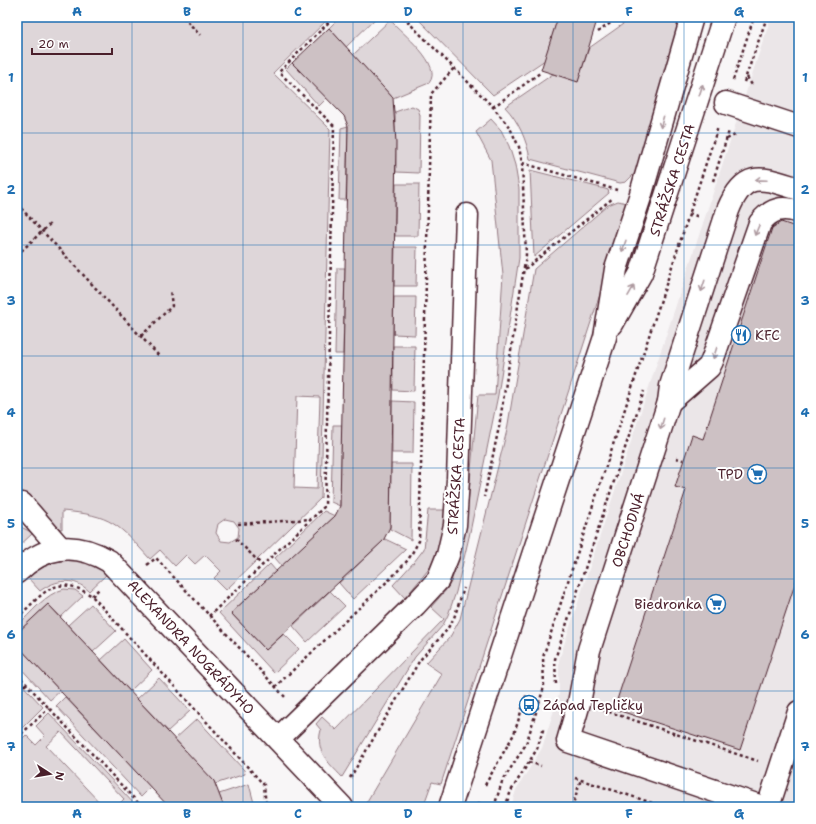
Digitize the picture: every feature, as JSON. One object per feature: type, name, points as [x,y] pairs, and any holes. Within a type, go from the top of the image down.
[{"type":"street","name":"STRÁŽSKA CESTA","points":[[450,807],[604,337],[616,269],[640,197],[692,17]]},
{"type":"street","name":"STRÁŽSKA CESTA","points":[[604,337],[641,273],[690,126],[724,17]]},
{"type":"street","points":[[710,61],[726,103]]},
{"type":"street","points":[[690,126],[726,103]]},
{"type":"street","points":[[726,103],[799,127]]},
{"type":"street","name":"OBCHODNÁ","points":[[762,807],[568,741],[579,703],[589,650],[669,402],[671,386],[733,196],[740,188],[751,180],[774,181],[799,189]]},
{"type":"street","points":[[669,402],[709,367],[760,223],[773,210],[783,208],[799,212]]},
{"type":"street","name":"STRÁŽSKA CESTA","points":[[278,739],[438,580],[448,555],[455,525],[458,479],[467,215]]},
{"type":"street","points":[[22,504],[61,548]]},
{"type":"street","name":"ALEXANDRA NOGRÁDYHO","points":[[19,570],[35,557],[61,548],[88,550],[109,561],[342,807]]},
{"type":"street","points":[[768,807],[799,712]]},
{"type":"path","points":[[183,17],[200,35]]},
{"type":"path","points":[[209,616],[325,506],[334,126],[279,72],[334,17]]},
{"type":"path","points":[[598,32],[619,17]]},
{"type":"path","points":[[494,807],[502,782],[526,744],[544,687],[543,657],[754,17]]},
{"type":"path","points":[[744,83],[767,17]]},
{"type":"path","points":[[275,687],[392,577],[408,560],[419,541],[431,94],[454,68]]},
{"type":"path","points":[[493,106],[540,73]]},
{"type":"path","points":[[522,163],[621,191],[525,270]]},
{"type":"path","points":[[17,204],[160,357]]},
{"type":"path","points":[[17,255],[51,223]]},
{"type":"path","points":[[140,336],[172,306],[170,290]]},
{"type":"path","points":[[238,524],[311,519]]},
{"type":"path","points":[[236,539],[262,565]]},
{"type":"path","points":[[146,566],[156,558],[288,700]]},
{"type":"path","points":[[17,618],[49,589],[57,585],[74,586],[92,596],[264,785],[266,807]]},
{"type":"path","points":[[17,674],[142,807]]},
{"type":"path","points":[[17,685],[28,685]]},
{"type":"path","points":[[483,789],[514,734],[527,693]]},
{"type":"path","points":[[17,738],[49,708]]},
{"type":"path","points":[[596,708],[759,762]]},
{"type":"path","points":[[529,762],[541,766]]},
{"type":"path","points":[[576,778],[665,807]]},
{"type":"path","points":[[572,807],[582,779]]},
{"type":"path","points":[[475,803],[479,796]]},
{"type":"shaded area","points":[[17,17],[330,17],[273,73],[330,129],[321,498],[226,590],[214,578],[221,571],[205,555],[195,564],[186,555],[175,566],[160,550],[150,559],[121,529],[113,523],[92,515],[62,511],[62,529],[57,528],[17,486]],"holes":[[[297,396],[320,397],[317,489],[294,488]],[[225,519],[234,521],[239,528],[238,537],[230,542],[221,541],[216,533],[218,524]]]},
{"type":"shaded area","points":[[340,17],[377,17],[346,47],[329,28]]},
{"type":"shaded area","points":[[416,17],[558,17],[545,60],[493,95]]},
{"type":"shaded area","points":[[633,17],[683,17],[638,170],[626,182],[620,183],[530,159],[527,145],[521,131],[510,112],[505,107],[553,74],[578,81],[589,48]]},
{"type":"shaded area","points":[[771,17],[799,17],[799,807],[511,807],[516,790],[542,748],[559,694],[559,660]]},
{"type":"shaded area","points":[[390,20],[420,50],[431,67],[432,76],[429,83],[393,98],[353,55]]},
{"type":"shaded area","points":[[292,63],[327,98],[319,106],[286,69]]},
{"type":"shaded area","points":[[412,106],[418,109],[420,115],[419,173],[396,172],[395,112]]},
{"type":"shaded area","points":[[491,119],[501,130],[509,146],[515,165],[519,189],[519,258],[498,395],[469,537],[456,592],[443,625],[415,657],[342,777],[321,751],[321,730],[316,724],[322,717],[336,730],[444,619],[431,607],[451,582],[462,549],[467,513],[478,395],[495,395],[503,275],[491,160],[476,132]]},
{"type":"shaded area","points":[[348,126],[346,200],[339,200],[341,128]]},
{"type":"shaded area","points":[[530,170],[605,189],[608,190],[609,193],[534,257]]},
{"type":"shaded area","points":[[396,184],[419,184],[418,236],[395,236]]},
{"type":"shaded area","points":[[618,201],[627,203],[628,208],[441,784],[432,782],[423,807],[370,807],[366,803],[442,674],[426,663],[450,637],[460,619],[507,430],[534,269],[608,205]]},
{"type":"shaded area","points":[[395,247],[417,247],[416,286],[394,286]]},
{"type":"shaded area","points":[[337,268],[345,268],[343,354],[335,354]]},
{"type":"shaded area","points":[[394,297],[416,297],[415,335],[393,334]]},
{"type":"shaded area","points":[[393,346],[415,346],[414,391],[393,390]]},
{"type":"shaded area","points":[[392,401],[414,402],[413,453],[392,453]]},
{"type":"shaded area","points":[[333,425],[342,425],[340,506],[331,502]]},
{"type":"shaded area","points":[[391,464],[412,464],[411,540],[390,529]]},
{"type":"shaded area","points":[[428,510],[446,510],[442,545],[433,564],[405,598],[393,585],[424,549]]},
{"type":"shaded area","points":[[324,511],[335,516],[282,566],[275,558]]},
{"type":"shaded area","points":[[21,527],[33,533],[17,548],[17,528]]},
{"type":"shaded area","points":[[385,539],[406,549],[353,599],[339,583]]},
{"type":"shaded area","points":[[83,559],[99,568],[106,575],[89,591],[77,583],[65,581],[52,584],[40,591],[28,578],[41,568],[53,562]]},
{"type":"shaded area","points":[[270,564],[276,571],[231,613],[266,650],[284,634],[299,649],[274,673],[219,613]]},
{"type":"shaded area","points":[[64,589],[75,590],[83,596],[61,617],[48,604],[17,633],[17,626],[44,599],[57,591]]},
{"type":"shaded area","points":[[330,591],[345,606],[307,642],[293,626]]},
{"type":"shaded area","points":[[91,604],[116,631],[93,652],[68,625]]},
{"type":"shaded area","points":[[124,639],[152,670],[130,691],[101,660]]},
{"type":"shaded area","points":[[17,645],[60,691],[50,700],[17,664]]},
{"type":"shaded area","points":[[159,678],[190,711],[168,731],[137,699]]},
{"type":"shaded area","points":[[17,679],[43,707],[17,733]]},
{"type":"shaded area","points":[[65,697],[151,787],[141,797],[56,706]]},
{"type":"shaded area","points":[[49,713],[137,807],[116,807],[124,799],[61,732],[46,746],[104,807],[17,807],[17,744],[26,735],[36,745],[45,736],[36,726]]},
{"type":"shaded area","points":[[197,719],[244,770],[245,774],[215,784],[175,739]]},
{"type":"shaded area","points":[[249,784],[255,807],[220,807],[219,794]]},
{"type":"building","points":[[558,17],[598,17],[578,82],[541,70]]},
{"type":"building","points":[[329,28],[393,98],[396,143],[390,527],[383,541],[266,650],[231,613],[335,516],[340,506],[348,126],[344,116],[292,63]]},
{"type":"building","points":[[781,222],[799,228],[799,572],[740,750],[614,709],[686,490],[675,487],[692,435],[703,439],[772,228]]},
{"type":"building","points":[[48,604],[214,781],[224,807],[169,807],[17,645],[17,633]]},
{"type":"place","name":"KFC","points":[[741,335]]},
{"type":"place","name":"TPD","points":[[757,474]]},
{"type":"place","name":"Biedronka","points":[[716,604]]},
{"type":"place","name":"Západ Tepličky","points":[[529,705]]}]
